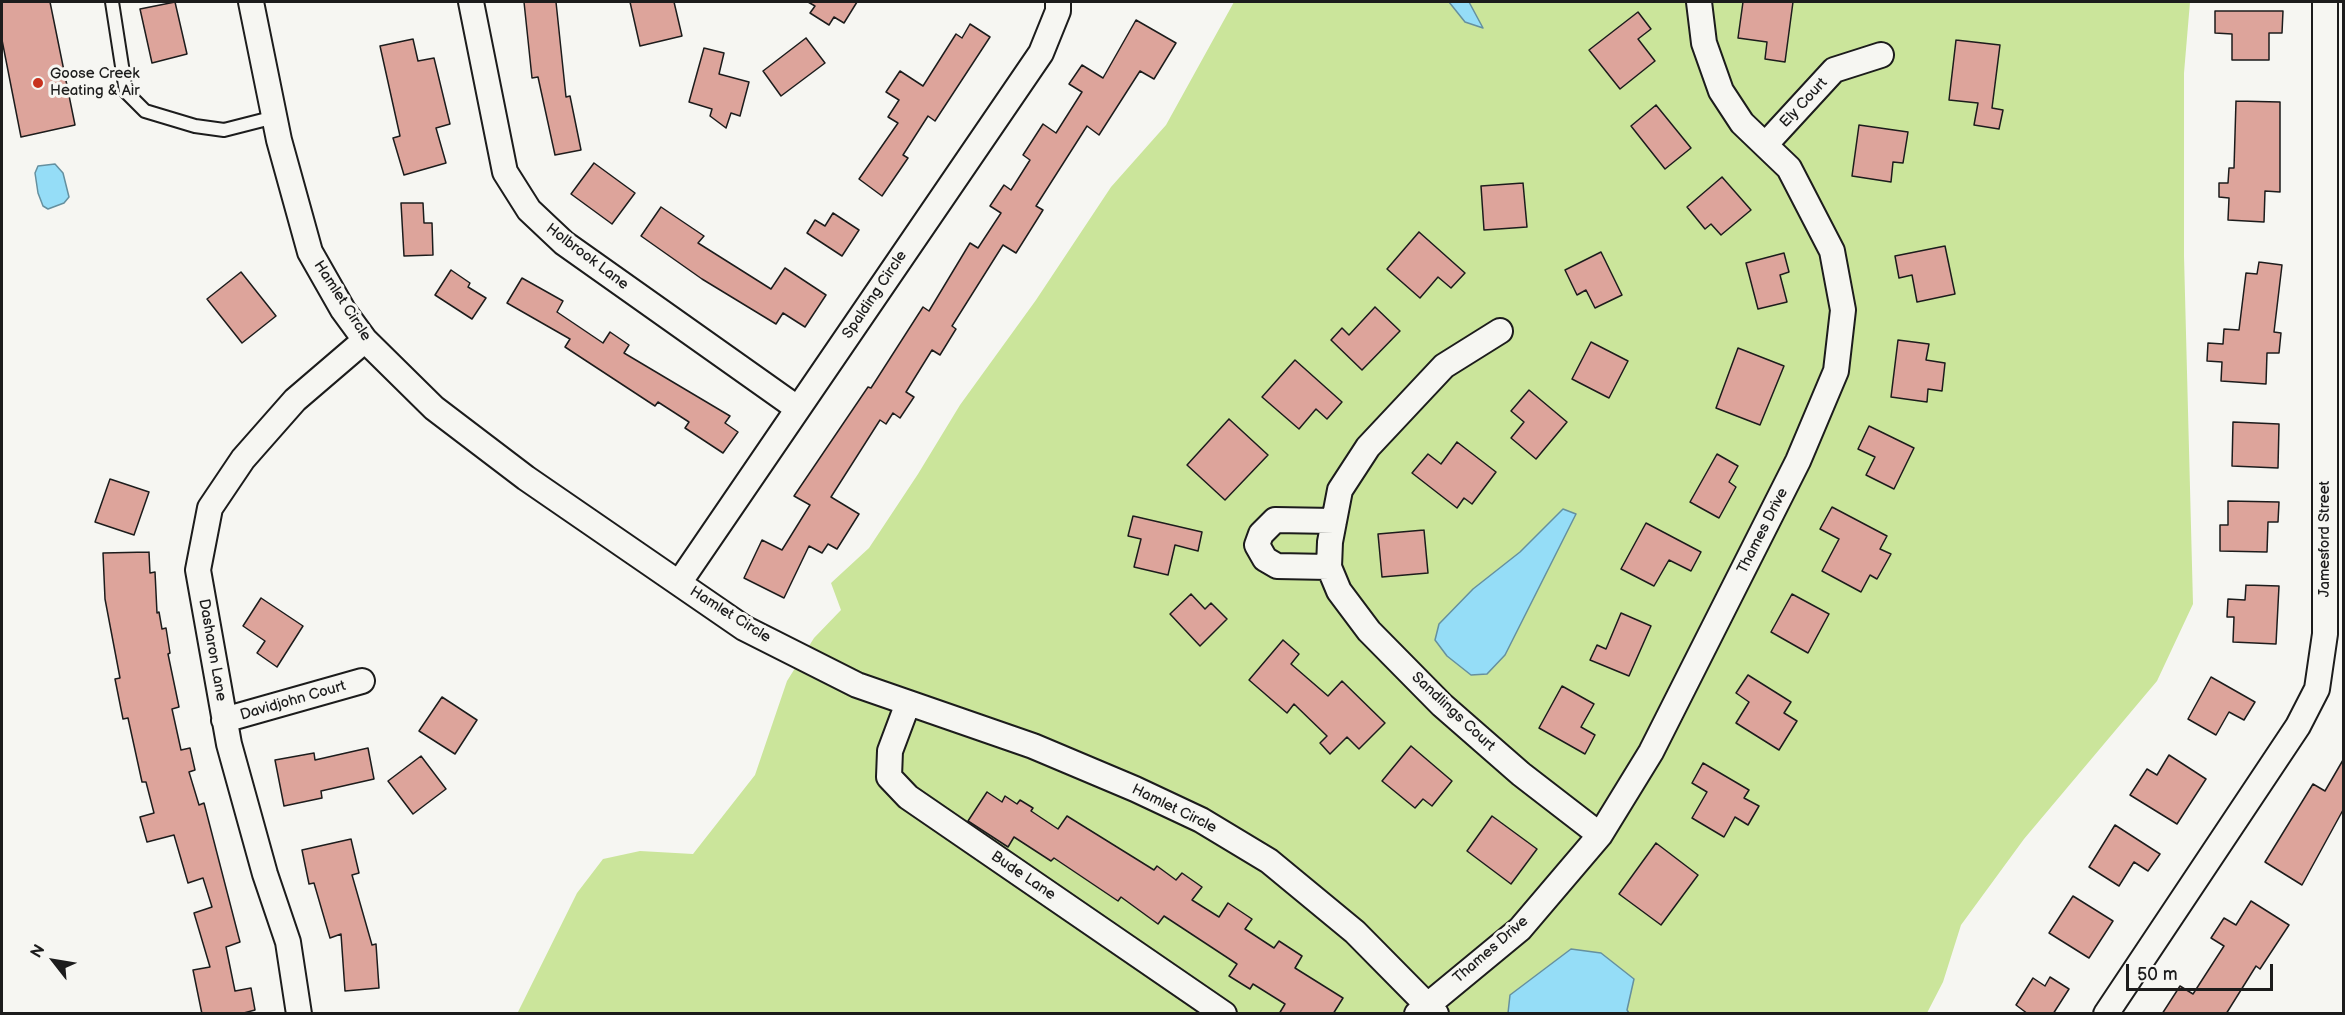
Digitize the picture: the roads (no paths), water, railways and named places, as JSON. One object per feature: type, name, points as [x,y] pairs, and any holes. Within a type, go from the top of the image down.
[{"type":"street","name":"Hamlet Circle","points":[[251,2],[274,117],[310,252],[343,310],[365,340],[434,408],[526,478],[744,628],[857,685],[1033,746],[1135,789],[1201,820],[1269,861],[1355,932],[1426,1010]]},
{"type":"street","name":"Holbrook Lane","points":[[471,2],[505,172],[528,210],[564,243],[797,408]]},
{"type":"street","name":"Spalding Circle","points":[[679,583],[1041,53],[1058,11],[1058,2]]},
{"type":"street","name":"Thames Drive","points":[[1426,1010],[1520,929],[1600,835],[1651,752],[1798,461],[1836,371],[1843,310],[1832,251],[1789,168],[1742,123],[1721,91],[1704,43],[1699,2]]},
{"type":"street","name":"Jamesford Street","points":[[2106,1014],[2298,726],[2317,689],[2325,634],[2325,2]]},
{"type":"street","name":"Ely Court","points":[[1765,145],[1834,70],[1881,55]]},
{"type":"street","points":[[1334,521],[1275,520],[1261,534],[1257,545],[1265,559],[1277,566],[1329,567],[1340,490],[1368,447],[1444,366],[1500,332]]},
{"type":"street","name":"Dasharon Lane","points":[[299,1014],[288,942],[265,874],[224,720],[198,570],[210,508],[243,459],[295,400],[365,340]]},
{"type":"street","name":"Sandlings Court","points":[[1329,567],[1339,591],[1369,631],[1442,705],[1521,774],[1600,835]]},
{"type":"street","name":"Davidjohn Court","points":[[224,720],[362,681]]},
{"type":"street","name":"Bude Lane","points":[[908,702],[890,751],[889,777],[908,797],[1224,1014]]},
{"type":"lane","points":[[112,2],[126,92],[145,111],[195,126],[224,130],[274,117]]},
{"type":"water","points":[[1449,2],[1469,2],[1483,28],[1465,22]]},
{"type":"water","points":[[55,164],[63,173],[69,197],[64,203],[48,209],[43,206],[38,193],[35,173],[38,166]]},
{"type":"water","points":[[1563,509],[1576,514],[1505,655],[1487,674],[1471,675],[1447,656],[1435,640],[1439,624],[1473,589],[1520,552]]},
{"type":"water","points":[[1571,949],[1601,953],[1634,979],[1627,1010],[1629,1013],[1508,1013],[1510,995]]},
{"type":"place","name":"Goose Creek Heating & Air","points":[[38,83]]}]
